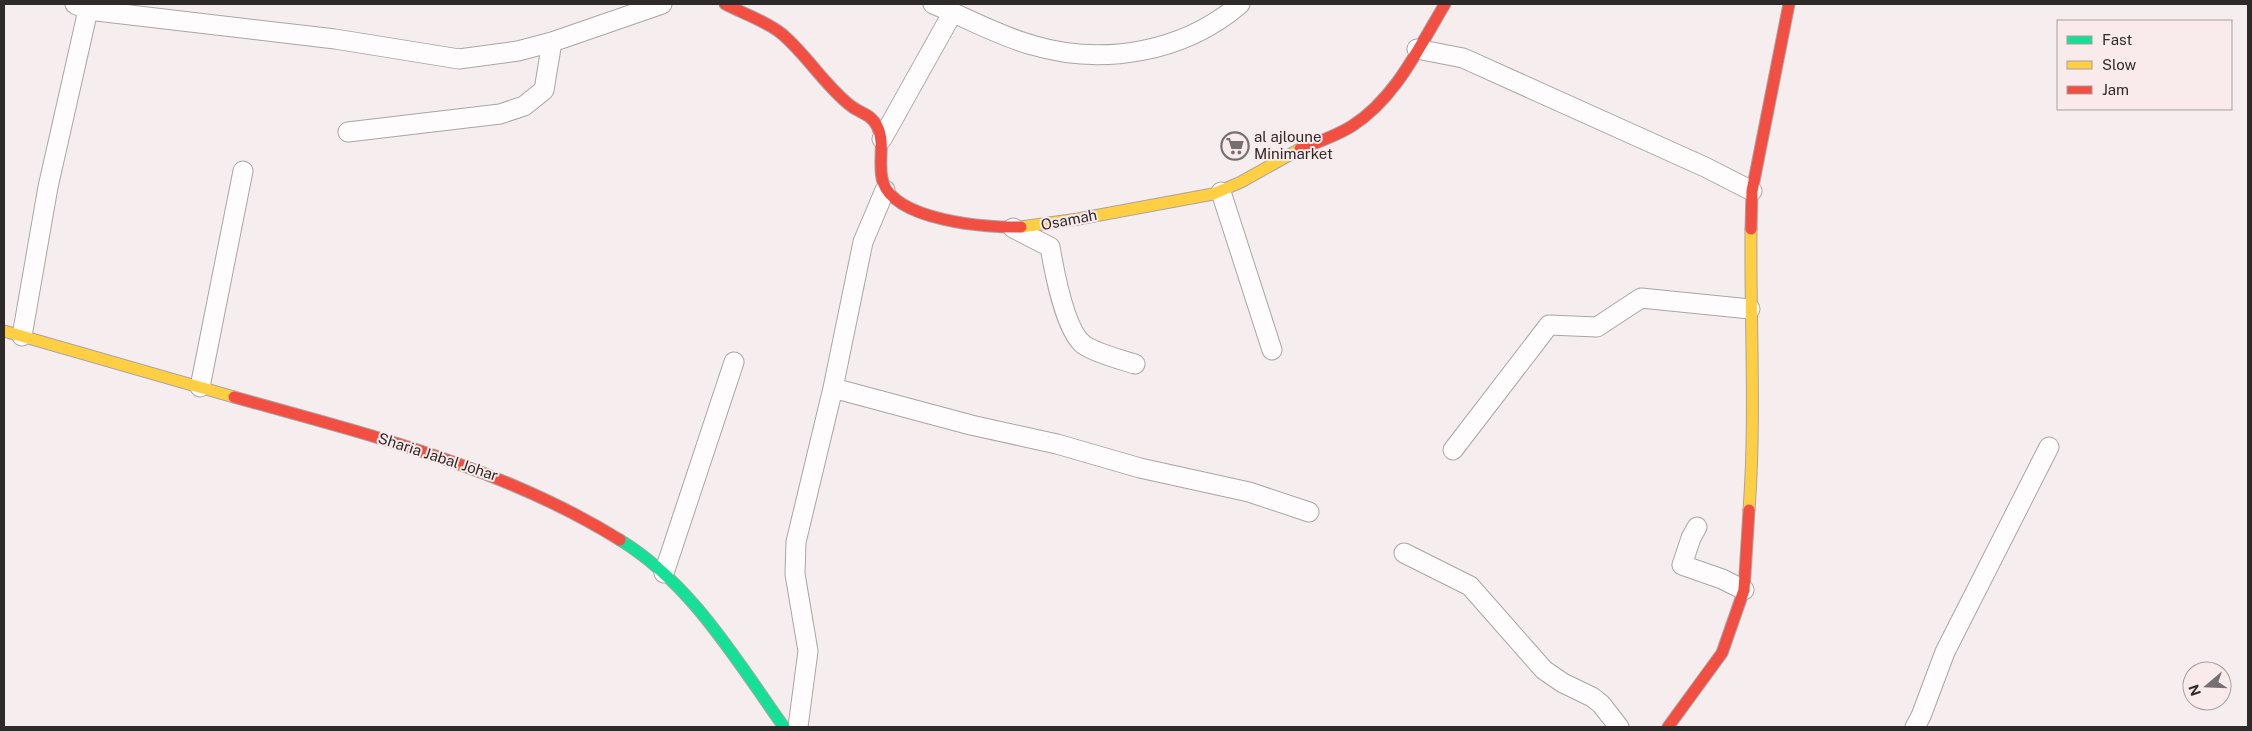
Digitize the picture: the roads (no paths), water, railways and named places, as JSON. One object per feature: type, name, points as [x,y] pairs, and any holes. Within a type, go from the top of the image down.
[{"type":"street","points":[[22,336],[81,7],[335,39],[459,59],[518,51],[552,42],[662,4]]},
{"type":"street","points":[[728,4],[781,33],[851,106],[863,110],[874,120],[882,138]]},
{"type":"street","points":[[933,4],[1031,45],[1075,54],[1107,55],[1138,51],[1181,39],[1220,19],[1240,4]]},
{"type":"street","name":"Osamah","points":[[885,190],[902,204],[941,219],[987,227],[1013,228],[1056,224],[1221,192],[1298,150],[1331,139],[1363,119],[1389,92],[1445,4]]},
{"type":"street","points":[[1668,727],[1722,654],[1744,590],[1754,444],[1750,309],[1752,191],[1789,4]]},
{"type":"street","points":[[798,727],[808,651],[795,574],[795,550],[833,388],[863,242],[885,190],[879,167],[882,138],[953,12]]},
{"type":"street","points":[[348,132],[500,114],[524,106],[544,90],[552,42]]},
{"type":"street","points":[[1417,49],[1463,58],[1705,167],[1752,191]]},
{"type":"street","points":[[200,387],[243,171]]},
{"type":"street","points":[[1221,192],[1272,350]]},
{"type":"street","points":[[1013,228],[1050,247],[1056,285],[1068,319],[1083,344],[1135,364]]},
{"type":"street","points":[[1454,450],[1549,326],[1597,327],[1641,298],[1750,309]]},
{"type":"street","name":"Sharia Jabal Johar","points":[[4,331],[430,452],[501,478],[565,508],[610,534],[664,573],[690,598],[784,727]]},
{"type":"street","points":[[664,573],[734,362]]},
{"type":"street","points":[[833,388],[971,425],[1058,444],[1140,468],[1249,492],[1309,512]]},
{"type":"street","points":[[1914,727],[1921,716],[1945,652],[2049,447]]},
{"type":"street","points":[[1697,527],[1691,538],[1682,565],[1722,579],[1744,590]]},
{"type":"street","points":[[1404,553],[1470,586],[1544,670],[1563,683],[1592,697],[1605,709],[1619,727]]},
{"type":"place","name":"al ajloune Minimarket","points":[[1235,146]]}]
